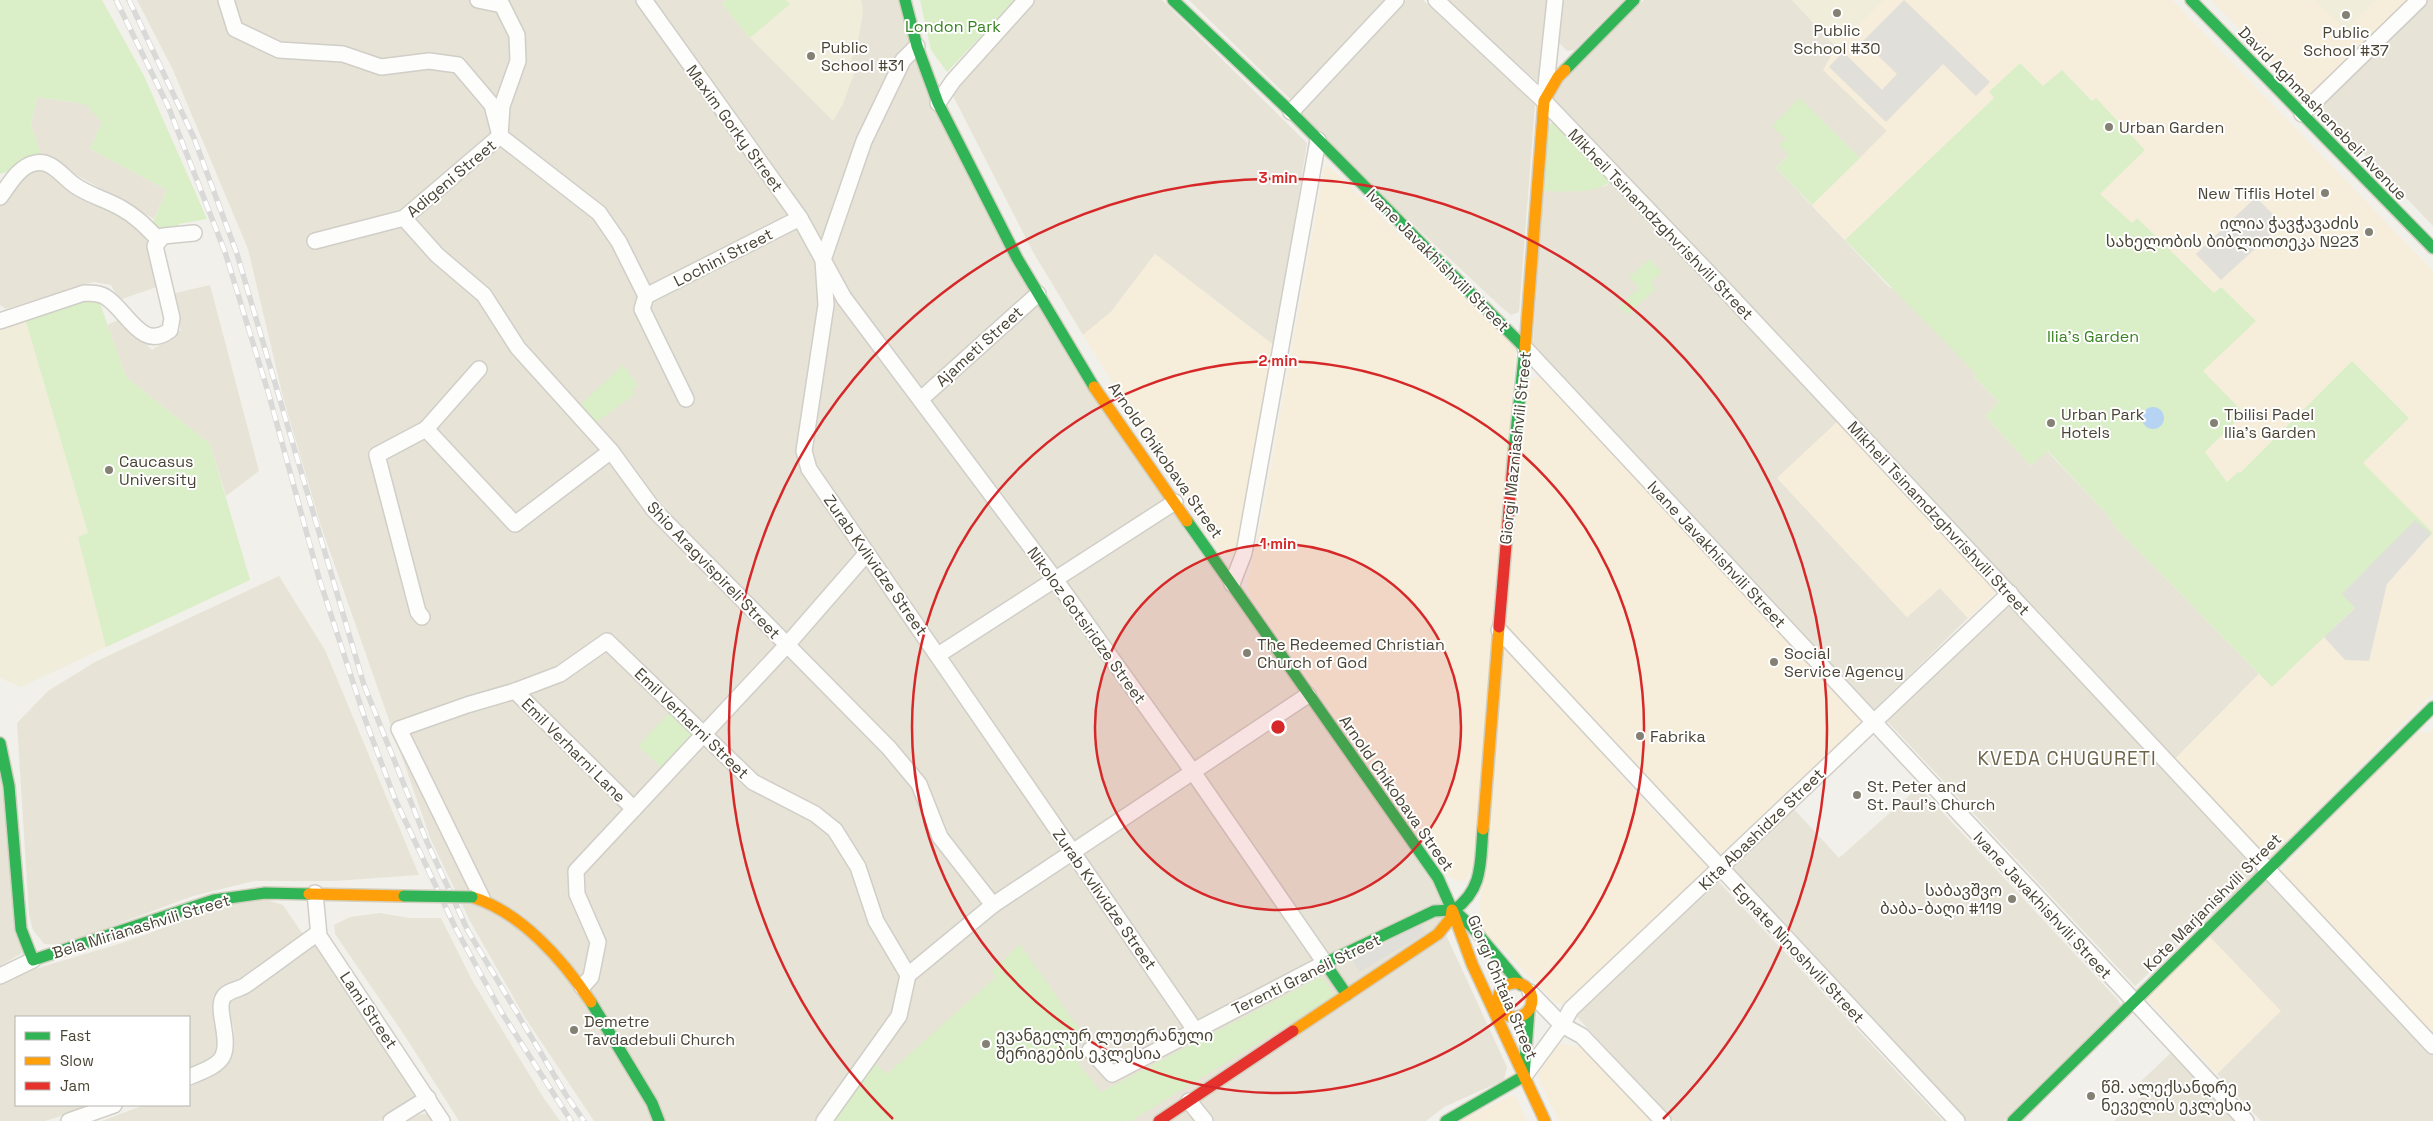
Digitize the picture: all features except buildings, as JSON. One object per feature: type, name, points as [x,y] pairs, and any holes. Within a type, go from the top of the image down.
[{"type":"main road","name":"Arnold Chikobava Street","points":[[905,0],[917,46],[938,103],[1009,242],[1093,386],[1441,883],[1454,910]]},
{"type":"main road","name":"Ivane Javakhishvili Street","points":[[1173,0],[1291,112],[1525,348]]},
{"type":"main road","points":[[1544,101],[1558,77],[1634,0]]},
{"type":"main road","name":"David Aghmashenebeli Avenue","points":[[2191,0],[2433,248]]},
{"type":"main road","name":"Giorgi Mazniashvili Street","points":[[1472,927],[1469,916],[1472,896],[1479,876],[1525,348],[1544,101]]},
{"type":"main road","name":"Kote Marjanishvili Street","points":[[2014,1121],[2433,707]]},
{"type":"main road","points":[[0,743],[0,755],[6,771],[8,786],[21,929],[33,960]]},
{"type":"main road","points":[[1441,883],[1459,896],[1472,896]]},
{"type":"main road","name":"Bela Mirianashvili Street","points":[[33,960],[214,900],[265,893],[477,898]]},
{"type":"main road","points":[[1454,910],[1472,896]]},
{"type":"main road","points":[[477,898],[503,910],[521,925],[582,988],[652,1103],[659,1121]]},
{"type":"main road","name":"Terenti Graneli Street","points":[[1159,1121],[1438,934],[1451,918],[1454,910],[1434,911],[1325,963]]},
{"type":"main road","name":"Giorgi Chitaia Street","points":[[1454,910],[1472,927],[1526,989]]},
{"type":"main road","name":"Giorgi Chitaia Street","points":[[1454,910],[1460,935],[1545,1121]]},
{"type":"main road","points":[[1438,934],[1446,932],[1460,935]]},
{"type":"main road","name":"Nikoloz Gotsiridze Street","points":[[1325,963],[1347,995]]},
{"type":"main road","points":[[1485,992],[1498,1001],[1502,1012],[1507,1016],[1519,1017],[1529,1010],[1532,998],[1526,989],[1510,984],[1502,990],[1498,1001]]},
{"type":"main road","name":"Giorgi Chitaia Street","points":[[1524,1076],[1529,1010]]},
{"type":"main road","points":[[1446,1121],[1524,1076]]},
{"type":"street","points":[[226,0],[235,29],[279,50],[343,54],[381,67],[429,61],[458,65],[492,105],[500,136],[599,213],[618,242],[646,296],[642,309],[686,399]]},
{"type":"street","points":[[478,0],[502,5],[517,35],[518,61],[502,106],[500,136]]},
{"type":"street","name":"Maxim Gorky Street","points":[[644,0],[800,218],[823,260]]},
{"type":"street","points":[[938,103],[953,81],[1026,0]]},
{"type":"street","points":[[1291,112],[1396,0]]},
{"type":"street","name":"Mikheil Tsinamdzghvrishvili Street","points":[[1436,0],[1544,101],[2010,593],[2433,1046]]},
{"type":"street","name":"Giorgi Mazniashvili Street","points":[[1544,101],[1555,0]]},
{"type":"street","points":[[2302,114],[2419,0]]},
{"type":"street","name":"Zurab Kvlividze Street","points":[[917,46],[903,60],[864,141],[823,260],[826,304],[804,450],[810,469],[867,554],[1195,1030]]},
{"type":"street","name":"Adigeni Street","points":[[315,240],[404,218],[500,136]]},
{"type":"street","points":[[1232,584],[1244,552],[1318,140]]},
{"type":"street","points":[[0,197],[22,169],[36,162],[48,164],[58,170],[74,185],[122,208],[140,221],[159,240]]},
{"type":"street","name":"Shio Aragvispireli Street","points":[[404,218],[436,256],[484,295],[518,348],[611,451],[654,510],[786,646],[889,748],[919,784],[940,837],[993,905]]},
{"type":"street","name":"Lochini Street","points":[[646,296],[800,218]]},
{"type":"street","points":[[0,320],[84,293],[95,294],[107,297],[140,331],[150,337],[162,336],[170,330],[172,318],[156,246],[163,236],[194,233]]},
{"type":"street","name":"Nikoloz Gotsiridze Street","points":[[823,260],[844,298],[1054,578],[1193,772],[1325,963]]},
{"type":"street","name":"Ajameti Street","points":[[921,399],[1038,294]]},
{"type":"street","name":"Ivane Javakhishvili Street","points":[[1525,348],[2246,1121]]},
{"type":"street","points":[[422,617],[418,612],[377,456],[426,428],[479,369]]},
{"type":"street","points":[[426,428],[515,524],[611,451]]},
{"type":"street","points":[[938,655],[1054,578],[1175,502]]},
{"type":"street","points":[[582,988],[591,977],[598,942],[577,894],[576,871],[786,646],[867,554]]},
{"type":"street","name":"Kita Abashidze Street","points":[[1524,1076],[1562,1025],[1571,1009],[2010,593]]},
{"type":"street","name":"Egnate Ninoshvili Street","points":[[1499,630],[1957,1121]]},
{"type":"street","name":"Emil Verharni Street","points":[[515,692],[560,674],[607,641],[753,782],[815,814],[835,830],[858,867],[876,921],[908,975]]},
{"type":"street","name":"Emil Verharni Lane","points":[[477,898],[399,728],[466,705],[515,692],[634,809]]},
{"type":"street","points":[[824,1121],[899,1016],[908,975],[993,905],[1308,695]]},
{"type":"street","name":"Lami Street","points":[[315,893],[318,933],[442,1121]]},
{"type":"street","points":[[190,1077],[215,1067],[223,1057],[227,1043],[221,1010],[222,999],[227,993],[243,987],[318,933]]},
{"type":"street","name":"Bela Mirianashvili Street","points":[[0,976],[33,960]]},
{"type":"street","name":"Terenti Graneli Street","points":[[1090,1050],[1112,1074],[1325,963]]},
{"type":"street","points":[[1526,989],[1562,1025]]},
{"type":"street","points":[[1529,1010],[1582,1036],[1663,1121]]},
{"type":"street","points":[[391,1121],[428,1098]]},
{"type":"street","points":[[1189,1101],[1205,1121]]},
{"type":"street","points":[[69,1121],[111,1106]]},
{"type":"shaded area","points":[[137,0],[899,0],[1023,278],[1439,887],[1447,937],[1507,1067],[1504,1080],[1444,1107],[1426,1121],[594,1121],[524,1016],[470,921],[431,840],[321,526],[283,397],[248,249],[173,70]]},
{"type":"shaded area","name":"Public School #31","points":[[727,0],[861,0],[863,12],[857,47],[849,65],[856,68],[843,104],[833,121],[750,38],[722,4]]},
{"type":"shaded area","points":[[1034,0],[1162,0],[1307,143],[1275,346],[1155,254],[1111,312],[1083,335],[1033,252],[951,92]]},
{"type":"shaded area","points":[[1189,0],[1384,0],[1291,100]]},
{"type":"shaded area","points":[[1406,0],[1423,0],[1535,105],[1519,312],[1511,315],[1298,116]]},
{"type":"shaded area","points":[[1448,0],[1550,0],[1540,84],[1495,43]]},
{"type":"shaded area","points":[[1562,0],[1624,0],[1574,50],[1567,51],[1557,41]]},
{"type":"shaded area","points":[[1644,0],[1792,0],[1836,47],[1824,70],[1887,131],[1860,158],[1800,99],[1786,139],[1789,155],[1776,168],[1889,287],[1895,290],[1977,374],[1974,377],[1999,402],[1985,416],[2031,466],[2047,451],[2106,513],[2118,530],[2259,674],[2174,760],[1551,99],[1554,90]]},
{"type":"shaded area","name":"Public School #30","points":[[1792,0],[1884,0],[1836,47]]},
{"type":"shaded area","points":[[1884,0],[2172,0],[2433,271],[2433,533],[2362,463],[2409,417],[2352,361],[2240,473],[2238,472],[2228,482],[2205,452],[2244,413],[2203,371],[2221,287],[2214,293],[2137,218],[2132,223],[2100,194],[2144,150],[2096,99],[2093,101],[2062,70],[2043,86],[2021,63],[1989,93],[1994,98],[1845,240],[1812,205],[1887,131],[1823,70],[1836,47]]},
{"type":"shaded area","points":[[1904,0],[1990,82],[1976,96],[1943,64],[1886,122],[1829,67],[1843,52],[1882,90],[1897,74],[1863,41]]},
{"type":"shaded area","points":[[2211,0],[2311,0],[2318,2],[2346,31],[2377,0],[2413,0],[2310,100]]},
{"type":"shaded area","name":"Public School #37","points":[[2311,0],[2377,0],[2346,31],[2318,2]]},
{"type":"shaded area","points":[[2428,0],[2433,0],[2433,226],[2321,109],[2321,104]]},
{"type":"shaded area","points":[[37,97],[85,104],[102,122],[90,149],[167,190],[154,219],[41,155],[31,125]]},
{"type":"shaded area","points":[[1328,165],[1516,347],[1475,864],[1465,881],[1458,881],[1448,876],[1250,596],[1247,584],[1262,516],[1324,169]]},
{"type":"shaded area","points":[[41,168],[118,208],[146,234],[157,287],[119,300],[111,285],[93,282],[6,309],[0,305],[0,200],[20,174]]},
{"type":"shaded area","points":[[1613,180],[1837,422],[1778,479],[1907,617],[1940,588],[1968,618],[1874,710],[1533,343],[1543,191],[1577,191],[1606,186]],"holes":[[[1639,289],[1627,314],[1619,306]]]},
{"type":"shaded area","points":[[2256,197],[2282,224],[2221,280],[2196,254]]},
{"type":"shaded area","points":[[1155,254],[1275,346],[1242,544],[1236,553],[1231,556],[1220,554],[1083,335],[1111,312]]},
{"type":"shaded area","points":[[210,285],[259,471],[226,496],[210,444],[126,377],[107,325],[120,319],[152,350],[181,330],[171,294]]},
{"type":"shaded area","name":"Caucasus University","points":[[97,295],[126,377],[210,444],[250,580],[21,687],[0,678],[0,326]]},
{"type":"shaded area","points":[[1547,374],[1860,717],[1859,724],[1722,853],[1714,852],[1504,626],[1528,380]]},
{"type":"shaded area","points":[[1837,422],[1996,592],[1968,618],[1940,588],[1907,617],[1777,478]]},
{"type":"shaded area","points":[[2415,520],[2431,534],[2387,584],[2369,661],[2345,660],[2324,637],[2355,608],[2342,594]]},
{"type":"shaded area","points":[[2433,533],[2433,693],[2271,856],[2266,857],[2174,760],[2259,674],[2272,686],[2324,637],[2345,660],[2369,660],[2387,584]]},
{"type":"shaded area","points":[[279,576],[325,650],[419,875],[335,881],[254,881],[193,896],[61,945],[44,944],[33,930],[29,915],[17,723],[48,691],[95,662]]},
{"type":"shaded area","points":[[2007,602],[2255,864],[2257,872],[2135,986],[1887,721],[1887,714]]},
{"type":"shaded area","points":[[1512,651],[1635,791],[1706,865],[1706,870],[1563,1004],[1557,1004],[1482,929],[1479,916],[1504,653]]},
{"type":"shaded area","points":[[2433,729],[2433,1033],[2281,871],[2413,732],[2429,733]]},
{"type":"shaded area","points":[[0,772],[22,953],[0,966]]},
{"type":"shaded area","points":[[1919,787],[2118,1000],[2121,1006],[2004,1121],[1961,1121],[1728,870],[1793,808],[1839,858]]},
{"type":"shaded area","points":[[2268,879],[2433,1048],[2433,1121],[2261,1121],[2217,1074],[2280,1011],[2208,935]]},
{"type":"shaded area","points":[[1718,881],[1943,1121],[1674,1121],[1577,1017],[1578,1010]]},
{"type":"shaded area","points":[[261,898],[283,905],[304,936],[241,983],[213,996],[222,1047],[211,1064],[190,1072],[190,1016],[15,1016],[15,1106],[93,1106],[45,1121],[0,1121],[0,985],[31,970],[122,943],[240,900]]},
{"type":"shaded area","points":[[380,913],[409,918],[441,918],[473,982],[543,1097],[560,1121],[459,1121],[405,1036],[335,934],[334,925],[350,917]]},
{"type":"shaded area","points":[[1420,923],[1426,933],[1359,972],[1353,961]]},
{"type":"shaded area","points":[[2208,935],[2281,1011],[2217,1074],[2147,999]]},
{"type":"shaded area","points":[[319,943],[415,1093],[415,1100],[379,1121],[102,1121],[141,1106],[190,1106],[190,1087],[230,1060],[234,1029],[227,1001],[311,945]]},
{"type":"shaded area","points":[[1561,1044],[1585,1048],[1655,1121],[1559,1121],[1539,1080],[1538,1066],[1553,1047]]},
{"type":"shaded area","points":[[2173,1051],[2238,1121],[2114,1121],[2144,1094],[2136,1086]]},
{"type":"shaded area","points":[[1512,1095],[1516,1097],[1527,1121],[1458,1121]]},
{"type":"shaded area","points":[[421,1114],[428,1114],[432,1121],[407,1121]]},
{"type":"green space","points":[[0,0],[102,0],[144,76],[207,219],[179,224],[174,239],[151,227],[167,190],[90,149],[102,122],[85,104],[37,97],[31,125],[41,155],[17,169],[0,174]]},
{"type":"green space","points":[[727,0],[786,0],[790,4],[750,38],[722,4]]},
{"type":"green space","name":"London Park","points":[[920,0],[1015,0],[947,72],[931,50]]},
{"type":"green space","name":"Ilia's Garden","points":[[2020,63],[2043,86],[2062,70],[2092,101],[2096,98],[2145,150],[2100,194],[2132,223],[2137,218],[2214,293],[2221,287],[2256,321],[2203,371],[2244,413],[2205,452],[2227,482],[2238,472],[2240,473],[2352,361],[2409,418],[2363,463],[2433,533],[2272,687],[2118,530],[2106,513],[2048,451],[2031,466],[1985,416],[1999,402],[1974,377],[1976,374],[1845,240],[1994,98],[1989,92]]},
{"type":"green space","points":[[1800,98],[1860,158],[1812,205],[1776,168],[1789,155],[1779,145],[1785,139],[1772,126]]},
{"type":"green space","points":[[1554,121],[1613,180],[1606,185],[1589,190],[1543,191],[1549,125]]},
{"type":"green space","points":[[1650,259],[1662,272],[1651,282],[1656,289],[1627,315],[1619,306],[1639,288],[1629,277]]},
{"type":"green space","name":"Caucasus University","points":[[97,295],[126,377],[210,444],[250,580],[106,647],[78,537],[88,533],[25,318]]},
{"type":"green space","points":[[623,365],[638,385],[632,390],[635,394],[595,423],[580,405]]},
{"type":"green space","points":[[670,712],[695,736],[663,769],[638,746]]},
{"type":"green space","points":[[1020,944],[1086,1039],[1072,1050],[1081,1067],[1101,1092],[1322,976],[1335,996],[1131,1121],[829,1121],[871,1060],[887,1074],[996,977],[992,971]]},
{"type":"water","points":[[2153,407],[2163,414],[2164,418],[2157,428],[2153,429],[2143,422],[2142,418],[2149,408]]},
{"type":"railway","points":[[116,0],[168,106],[225,252],[269,395],[319,578],[366,722],[395,799],[455,927],[502,1013],[571,1121]]},
{"type":"railway","points":[[129,0],[194,138],[237,254],[364,685],[427,842],[468,931],[566,1095],[584,1121]]},
{"type":"traffic: fast","points":[[905,0],[917,46],[938,103],[1017,258],[1094,387]]},
{"type":"traffic: fast","points":[[1173,0],[1291,112],[1525,348],[1514,451]]},
{"type":"traffic: fast","points":[[1565,70],[1634,0]]},
{"type":"traffic: fast","points":[[2191,0],[2433,248]]},
{"type":"traffic: fast","points":[[1187,521],[1438,878],[1453,912]]},
{"type":"traffic: fast","points":[[2013,1121],[2433,707]]},
{"type":"traffic: fast","points":[[0,743],[9,786],[21,929],[33,960],[214,900],[265,893],[309,894]]},
{"type":"traffic: fast","points":[[1454,910],[1464,902],[1476,884],[1479,874],[1483,829]]},
{"type":"traffic: fast","points":[[404,896],[472,897]]},
{"type":"traffic: fast","points":[[1347,995],[1325,963],[1434,911],[1452,910]]},
{"type":"traffic: fast","points":[[1455,911],[1472,927],[1521,985]]},
{"type":"traffic: fast","points":[[591,1002],[652,1103],[659,1121]]},
{"type":"traffic: fast","points":[[1524,1076],[1529,1010]]},
{"type":"traffic: fast","points":[[1446,1121],[1524,1076]]},
{"type":"traffic: slow","points":[[1525,348],[1544,101],[1558,77],[1565,70]]},
{"type":"traffic: slow","points":[[1094,387],[1187,521]]},
{"type":"traffic: slow","points":[[1483,829],[1499,627]]},
{"type":"traffic: slow","points":[[309,894],[404,896]]},
{"type":"traffic: slow","points":[[472,897],[490,904],[507,914],[539,939],[554,954],[591,1002]]},
{"type":"traffic: slow","points":[[1293,1031],[1438,934],[1451,918],[1452,910]]},
{"type":"traffic: slow","points":[[1453,912],[1472,964],[1545,1121]]},
{"type":"traffic: slow","points":[[1515,983],[1527,988],[1532,1000],[1527,1012],[1515,1017],[1503,1012],[1498,1000],[1503,988],[1515,983]]},
{"type":"traffic: jam","points":[[1499,627],[1514,451]]},
{"type":"traffic: jam","points":[[1159,1121],[1293,1031]]},
{"type":"place","name":"Public School #30","points":[[1837,13]]},
{"type":"place","name":"Public School #37","points":[[2346,15]]},
{"type":"place","name":"Public School #31","points":[[811,56]]},
{"type":"place","name":"Urban Garden","points":[[2109,127]]},
{"type":"place","name":"New Tiflis Hotel","points":[[2325,193]]},
{"type":"place","name":"ილია ჭავჭავაძის სახელობის ბიბლიოთეკა №23","points":[[2369,232]]},
{"type":"place","name":"Urban Park Hotels","points":[[2051,423]]},
{"type":"place","name":"Tbilisi Padel Ilia’s Garden","points":[[2214,423]]},
{"type":"place","name":"Caucasus University","points":[[109,470]]},
{"type":"place","name":"The Redeemed Christian Church of God","points":[[1247,653]]},
{"type":"place","name":"Social Service Agency","points":[[1774,662]]},
{"type":"place","name":"Fabrika","points":[[1640,736]]},
{"type":"place","name":"St. Peter and St. Paul's Church","points":[[1857,795]]},
{"type":"place","name":"საბავშვო ბაბა-ბაღი #119","points":[[2012,899]]},
{"type":"place","name":"Demetre Tavdadebuli Church","points":[[574,1030]]},
{"type":"place","name":"ევანგელურ ლუთერანული შერიგების ეკლესია","points":[[986,1044]]},
{"type":"place","name":"წმ. ალექსანდრე ნეველის ეკლესია","points":[[2091,1096]]},
{"type":"district","name":"KVEDA CHUGURETI","points":[[2067,758]]}]
